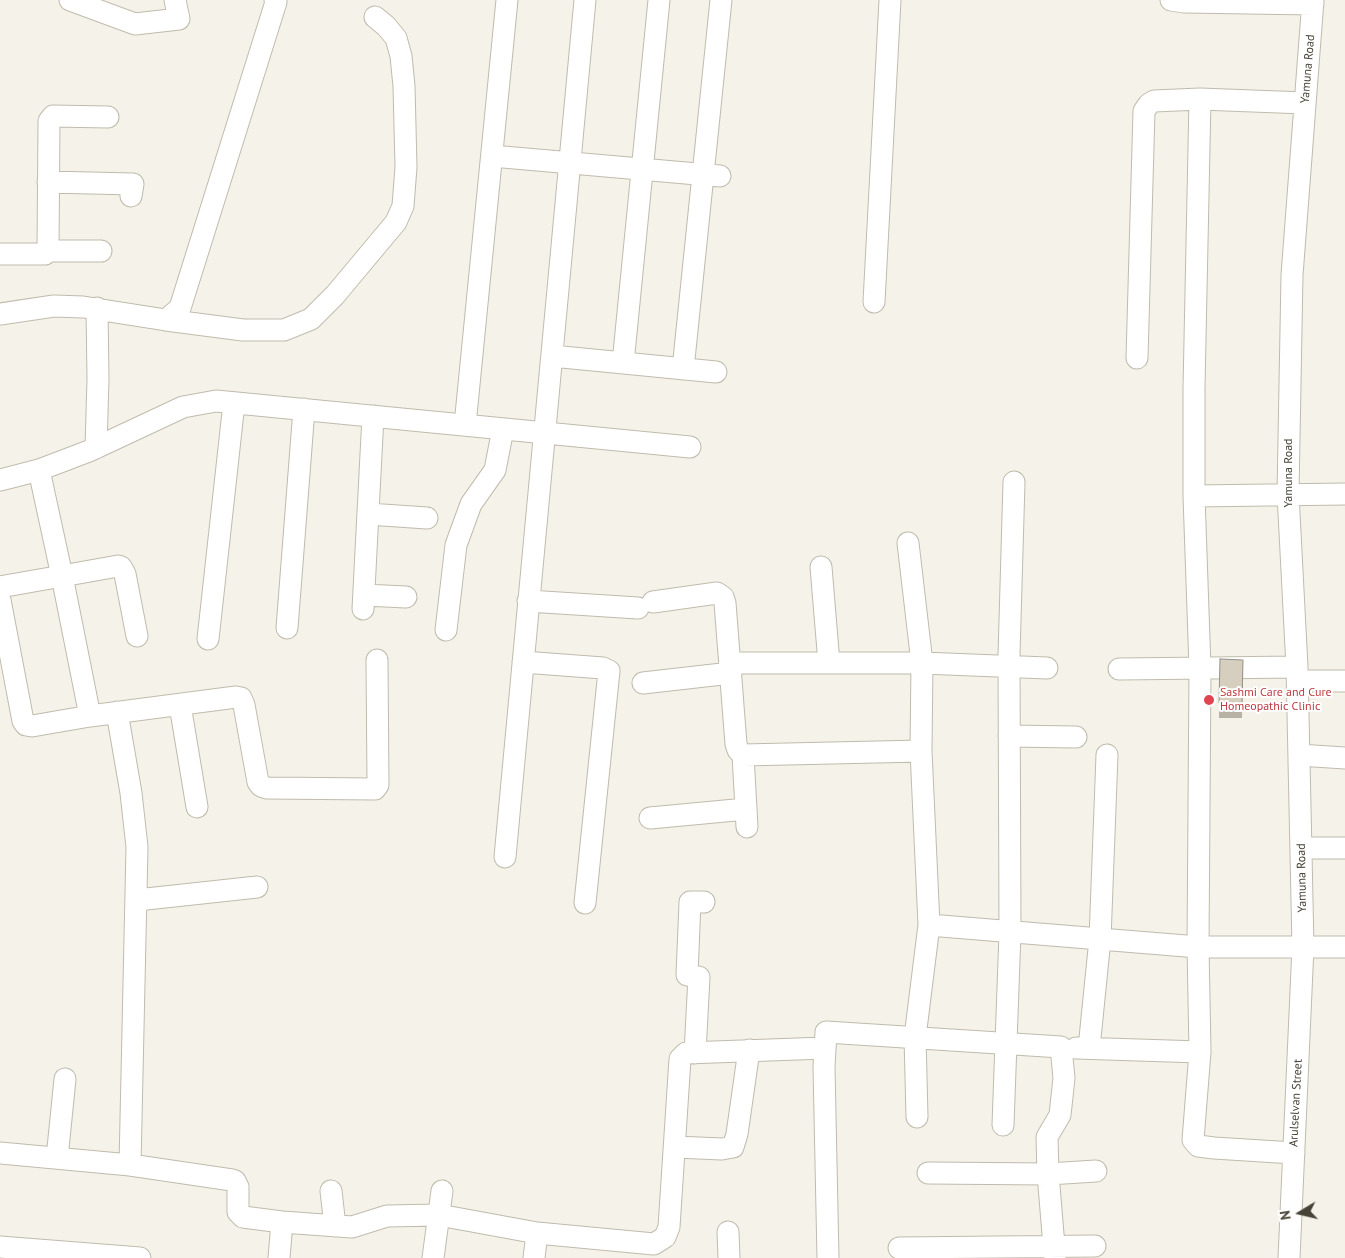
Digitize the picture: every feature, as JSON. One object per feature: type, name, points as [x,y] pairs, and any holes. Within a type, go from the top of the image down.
[{"type":"street","points":[[70,0],[135,24],[179,19],[175,0]]},
{"type":"street","points":[[166,320],[180,308],[276,2],[275,0]]},
{"type":"street","points":[[465,425],[507,0]]},
{"type":"street","points":[[505,856],[586,0]]},
{"type":"street","points":[[623,363],[659,0]]},
{"type":"street","points":[[683,369],[712,176],[721,0]]},
{"type":"street","points":[[874,302],[890,0]]},
{"type":"street","points":[[1170,0],[1184,2],[1313,2]]},
{"type":"street","name":"Yamuna Road","points":[[1303,947],[1298,674],[1288,494],[1292,275],[1313,2]]},
{"type":"street","points":[[0,314],[54,306],[97,308],[166,320],[242,330],[284,330],[311,319],[335,295],[396,222],[403,206],[406,167],[404,86],[400,56],[396,38],[386,26],[375,18]]},
{"type":"street","points":[[1200,99],[1194,388],[1194,496],[1200,668],[1198,946],[1200,1052],[1194,1143],[1198,1146],[1214,1148],[1294,1153]]},
{"type":"street","points":[[1137,358],[1144,111],[1154,101],[1200,99],[1305,103]]},
{"type":"street","points":[[48,251],[48,120],[53,116],[108,117]]},
{"type":"street","points":[[492,156],[712,176]]},
{"type":"street","points":[[48,182],[133,184],[131,196]]},
{"type":"street","points":[[0,254],[45,254],[48,251],[101,251]]},
{"type":"street","points":[[96,448],[98,379],[97,308]]},
{"type":"street","points":[[552,356],[716,372]]},
{"type":"street","points":[[0,480],[39,470],[96,448],[183,407],[216,401],[690,448]]},
{"type":"street","points":[[208,639],[234,403]]},
{"type":"street","points":[[288,628],[304,409]]},
{"type":"street","points":[[373,416],[364,602],[406,597]]},
{"type":"street","points":[[446,630],[456,545],[471,504],[495,470],[503,429]]},
{"type":"street","points":[[39,470],[90,716]]},
{"type":"street","points":[[1003,1125],[1010,932],[1009,667],[1014,482]]},
{"type":"street","points":[[1194,496],[1345,494]]},
{"type":"street","points":[[368,514],[427,518]]},
{"type":"street","points":[[908,544],[922,662],[921,751],[929,925],[915,1037],[917,1118]]},
{"type":"street","points":[[0,587],[121,567],[125,574],[137,636]]},
{"type":"street","points":[[821,567],[829,663]]},
{"type":"street","points":[[528,601],[645,605],[721,594],[725,603],[736,744],[738,750],[743,755],[746,818],[650,818]]},
{"type":"street","points":[[0,600],[23,721],[26,725],[32,726],[117,712],[236,697],[241,698],[244,704],[258,782],[261,786],[267,788],[375,789],[378,785],[377,660]]},
{"type":"street","points":[[522,662],[603,668],[609,672],[585,903]]},
{"type":"street","points":[[643,682],[730,668],[829,663],[922,662],[1046,668]]},
{"type":"street","points":[[1118,670],[1200,668],[1298,674],[1345,681]]},
{"type":"street","points":[[180,705],[197,807]]},
{"type":"street","points":[[117,712],[138,847],[130,1165]]},
{"type":"street","points":[[1009,736],[1076,737]]},
{"type":"street","points":[[743,755],[921,751]]},
{"type":"street","points":[[1088,1048],[1100,939],[1107,756]]},
{"type":"street","points":[[1299,756],[1345,758]]},
{"type":"street","points":[[1302,848],[1345,848]]},
{"type":"street","points":[[137,900],[257,888]]},
{"type":"street","points":[[695,1052],[699,977],[687,975],[690,902],[704,902]]},
{"type":"street","points":[[929,925],[1198,946],[1345,947]]},
{"type":"street","name":"Arulselvan Street","points":[[1289,1258],[1303,947]]},
{"type":"street","points":[[828,1258],[826,1032],[1062,1047],[1200,1052]]},
{"type":"street","points":[[1054,1253],[1047,1137],[1060,1115],[1064,1078],[1062,1047]]},
{"type":"street","points":[[0,1153],[130,1165],[236,1181],[238,1187],[238,1212],[241,1216],[282,1222],[352,1227],[387,1216],[439,1215],[627,1250],[654,1244],[665,1237],[669,1227],[680,1059],[686,1053],[695,1052],[825,1048]]},
{"type":"street","points":[[675,1147],[722,1149],[733,1147],[737,1134],[749,1050]]},
{"type":"street","points":[[56,1158],[66,1078]]},
{"type":"street","points":[[928,1172],[1048,1174],[1096,1171]]},
{"type":"street","points":[[433,1258],[442,1191]]},
{"type":"street","points":[[331,1192],[335,1226]]},
{"type":"street","points":[[279,1258],[282,1222]]},
{"type":"street","points":[[728,1232],[729,1258]]},
{"type":"street","points":[[534,1258],[537,1233]]},
{"type":"street","points":[[899,1248],[1054,1253],[1095,1246]]},
{"type":"street","points":[[0,1247],[129,1258]]},
{"type":"building","points":[[1220,659],[1243,660],[1242,703],[1219,703]]},
{"type":"place","name":"Sashmi Care and Cure Homeopathic Clinic","points":[[1209,700]]}]
